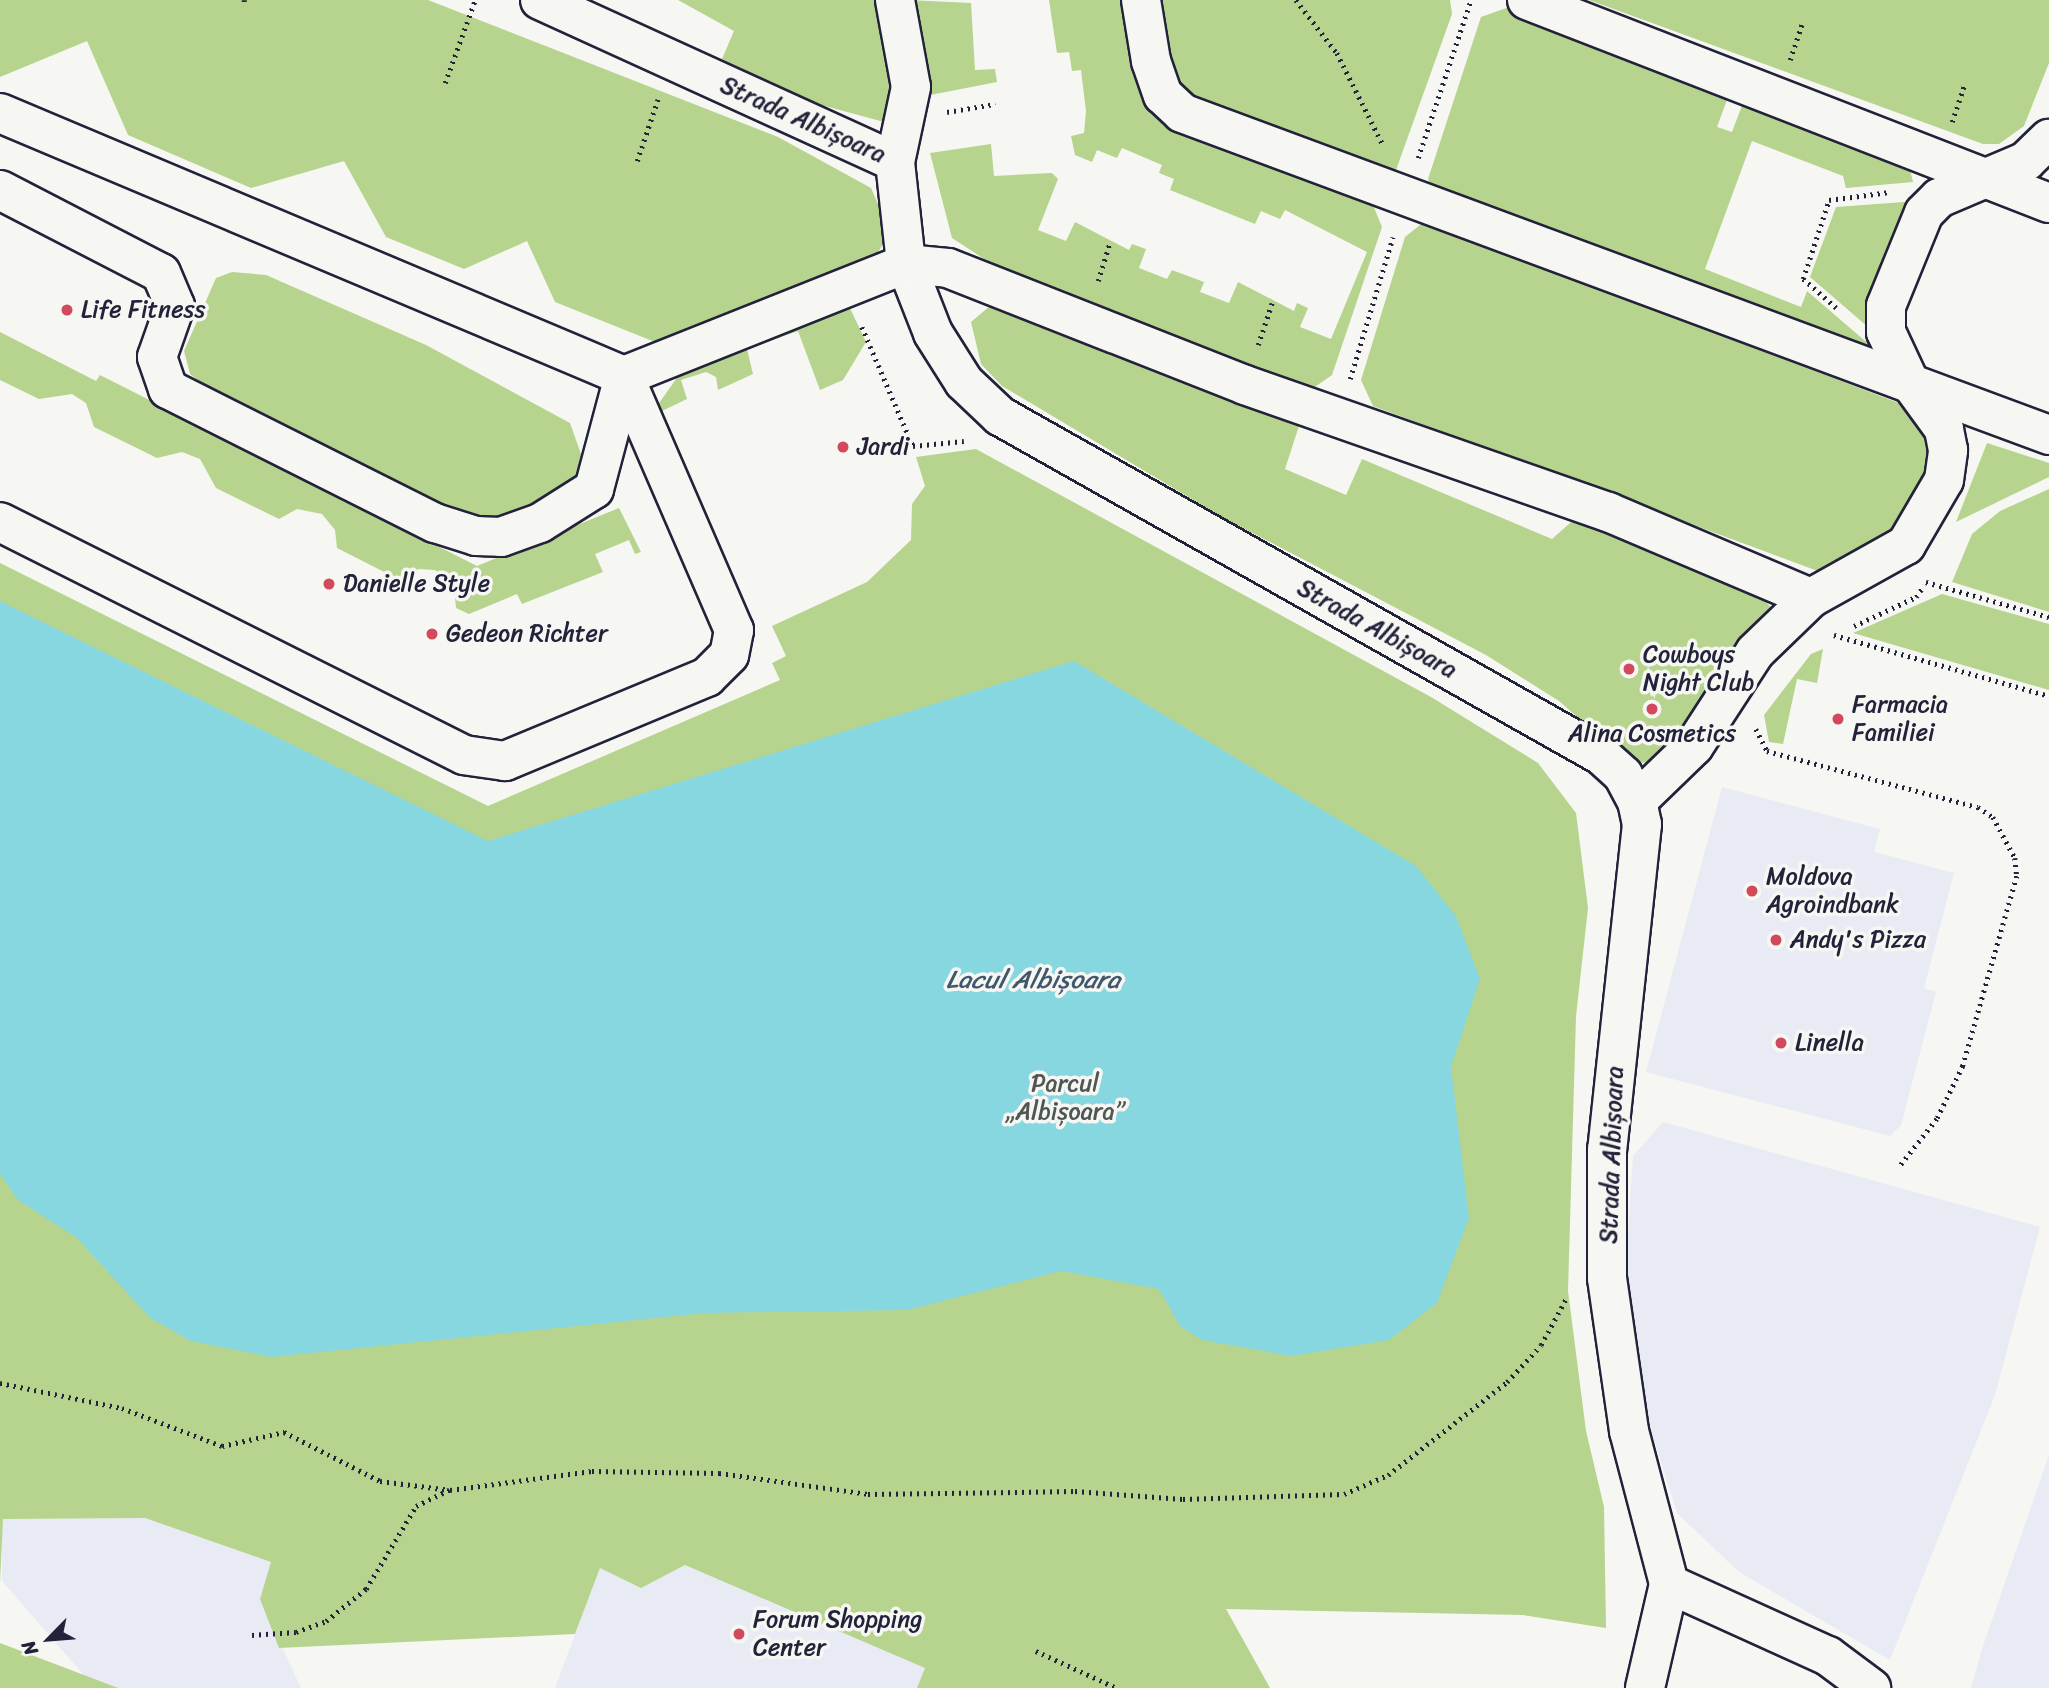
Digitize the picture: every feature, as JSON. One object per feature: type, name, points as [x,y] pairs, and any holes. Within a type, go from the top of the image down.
[{"type":"lane","name":"Strada Albișoara","points":[[540,0],[895,162],[905,264],[939,342],[964,382],[1000,416],[1601,755],[1623,775],[1637,801],[1642,824],[1608,1138],[1607,1278],[1629,1430],[1669,1584]]},
{"type":"lane","points":[[895,0],[911,87],[895,162]]},
{"type":"lane","points":[[1141,0],[1151,61],[1163,95],[1182,113],[2049,435]]},
{"type":"lane","points":[[1527,0],[2049,203]]},
{"type":"lane","points":[[0,113],[624,376],[734,630],[729,655],[708,677],[505,761],[464,755],[0,522]]},
{"type":"lane","points":[[1637,801],[1694,747],[1755,652],[1811,598],[1906,545],[1944,480],[1944,429],[1909,381],[1889,339],[1886,306],[1924,214],[1939,198],[1982,176],[2026,160],[2049,139]]},
{"type":"lane","points":[[0,190],[160,273],[175,306],[157,357],[168,389],[423,517],[476,536],[501,537],[540,523],[594,489],[624,376]]},
{"type":"lane","points":[[624,376],[905,264],[948,268],[994,283],[1338,418],[1608,512],[1811,598]]},
{"type":"lane","points":[[1645,1688],[1669,1584],[1828,1656],[1871,1688]]},
{"type":"path","points":[[445,83],[475,0]]},
{"type":"path","points":[[1296,0],[1337,53],[1406,195]]},
{"type":"path","points":[[1338,418],[1406,195],[1471,0]]},
{"type":"path","points":[[637,161],[671,60]]},
{"type":"path","points":[[1889,339],[1867,335],[1803,279],[1829,200],[1915,188],[1939,198]]},
{"type":"path","points":[[849,287],[913,446],[975,440]]},
{"type":"path","points":[[1926,582],[2049,617]]},
{"type":"path","points":[[1834,635],[2049,696]]},
{"type":"path","points":[[1757,721],[1756,734],[1767,751],[1978,807],[1993,817],[2015,858],[2017,876],[1963,1066],[1937,1119],[1900,1166]]},
{"type":"path","points":[[0,1383],[16,1391],[38,1388],[72,1403],[122,1408],[222,1446],[284,1432],[380,1481],[450,1490],[592,1471],[719,1473],[868,1494],[1075,1491],[1183,1499],[1344,1494],[1388,1475],[1507,1381],[1541,1345],[1575,1289]]},
{"type":"path","points":[[252,1635],[296,1632],[326,1621],[366,1589],[416,1506],[450,1490]]},
{"type":"path","points":[[1036,1651],[1117,1688]]},
{"type":"shaded area","points":[[1722,787],[1880,829],[1874,852],[1954,873],[1924,988],[1936,992],[1901,1125],[1890,1136],[1646,1072]]},
{"type":"shaded area","points":[[1663,1122],[2040,1227],[1995,1395],[1890,1660],[1739,1572],[1677,1513],[1646,1414],[1625,1280],[1633,1156]]},
{"type":"shaded area","points":[[2049,1455],[2049,1688],[1971,1688],[1982,1649]]},
{"type":"shaded area","points":[[145,1518],[272,1562],[260,1599],[301,1688],[95,1688],[2,1581],[2,1519]]},
{"type":"shaded area","points":[[690,1529],[971,1688],[555,1688],[600,1568]]},
{"type":"green space","points":[[0,0],[428,0],[778,137],[871,188],[890,232],[877,254],[829,279],[665,346],[555,302],[527,241],[464,269],[386,237],[344,161],[251,188],[128,135],[87,41],[0,77]]},
{"type":"green space","points":[[678,0],[883,0],[900,94],[884,122],[814,103],[722,59],[734,31]]},
{"type":"green space","points":[[908,0],[971,3],[975,70],[995,69],[997,82],[925,96]]},
{"type":"green space","points":[[1049,0],[1128,0],[1142,86],[1373,205],[1382,227],[1332,375],[1306,393],[998,268],[952,238],[930,153],[991,144],[994,176],[1052,173],[1058,179],[1038,230],[1066,241],[1075,222],[1129,250],[1132,244],[1146,249],[1139,268],[1167,279],[1172,270],[1204,282],[1200,292],[1229,303],[1238,282],[1294,311],[1297,303],[1308,308],[1300,327],[1331,339],[1367,252],[1285,210],[1280,219],[1261,211],[1255,224],[1170,190],[1174,179],[1159,173],[1162,165],[1122,148],[1117,158],[1097,150],[1092,162],[1075,155],[1071,136],[1084,133],[1086,111],[1081,70],[1072,71],[1069,52],[1057,53]]},
{"type":"green space","points":[[1155,0],[1450,0],[1452,14],[1396,170],[1371,176],[1189,100],[1168,68]]},
{"type":"green space","points":[[1589,0],[2049,0],[2049,63],[2024,126],[1999,144],[1983,144]]},
{"type":"green space","points":[[1512,6],[1731,89],[1717,127],[1732,132],[1746,95],[1908,162],[1913,182],[1846,188],[1843,176],[1752,141],[1705,269],[1801,307],[1807,291],[1871,346],[1866,358],[1439,207],[1428,179],[1481,17]]},
{"type":"green space","points":[[1918,201],[1868,327],[1810,277],[1836,207]]},
{"type":"green space","points":[[1425,221],[1909,407],[1937,445],[1892,552],[1834,577],[1373,406],[1361,380],[1405,237]]},
{"type":"green space","points":[[232,272],[266,275],[426,345],[570,423],[582,457],[578,482],[486,525],[211,391],[190,374],[184,351],[216,278]]},
{"type":"green space","points":[[848,304],[866,342],[843,380],[820,390],[798,331],[747,349],[753,374],[718,390],[716,377],[706,372],[681,380],[687,399],[660,412],[657,406],[681,372]]},
{"type":"green space","points":[[990,306],[1015,309],[1300,423],[1285,469],[1346,495],[1362,459],[1552,539],[1578,516],[1756,590],[1773,610],[1674,757],[1641,763],[1623,757],[1559,701],[1486,655],[1222,517],[1002,386],[981,364],[971,322]]},
{"type":"green space","points":[[0,332],[96,381],[100,375],[477,566],[619,508],[641,552],[635,554],[629,540],[595,554],[603,572],[522,604],[517,594],[469,614],[456,608],[454,587],[435,570],[419,569],[400,580],[337,548],[335,530],[322,514],[297,509],[279,519],[216,488],[200,459],[182,452],[157,458],[94,427],[86,403],[72,394],[39,399],[0,380]]},
{"type":"green space","points":[[1987,443],[2049,463],[2049,477],[1956,522]]},
{"type":"green space","name":"Parcul „Albișoara”","points":[[976,449],[1431,697],[1538,763],[1576,813],[1588,908],[1576,1016],[1568,1291],[1586,1431],[1604,1507],[1606,1628],[1523,1615],[1226,1609],[1270,1688],[917,1688],[925,1668],[685,1565],[641,1588],[600,1568],[575,1634],[279,1648],[260,1599],[271,1562],[145,1518],[3,1519],[0,1583],[0,563],[488,806],[780,680],[772,663],[786,656],[772,626],[867,582],[911,540],[912,504],[925,486],[916,457]]},
{"type":"green space","points":[[2049,489],[2049,612],[1952,582],[1972,534],[2000,511]]},
{"type":"green space","points":[[1942,594],[2049,624],[2049,690],[1853,633]]},
{"type":"green space","points":[[1823,649],[1817,683],[1797,679],[1783,744],[1769,742],[1764,715],[1811,654]]},
{"type":"green space","points":[[0,1643],[118,1688],[0,1688]]},
{"type":"water","name":"Lacul Albișoara","points":[[0,601],[488,841],[1074,661],[1416,866],[1456,916],[1480,979],[1451,1067],[1469,1218],[1437,1303],[1389,1340],[1291,1356],[1202,1340],[1180,1326],[1159,1289],[1061,1271],[907,1310],[704,1313],[271,1357],[191,1341],[150,1318],[77,1238],[18,1200],[0,1174]]},
{"type":"place","name":"Life Fitness","points":[[67,310]]},
{"type":"place","name":"Jardi","points":[[843,447]]},
{"type":"place","name":"Danielle Style","points":[[329,584]]},
{"type":"place","name":"Gedeon Richter","points":[[432,634]]},
{"type":"place","name":"Cowboys Night Club","points":[[1629,669]]},
{"type":"place","name":"Alina Cosmetics","points":[[1652,709]]},
{"type":"place","name":"Farmacia Familiei","points":[[1838,719]]},
{"type":"place","name":"Moldova Agroindbank","points":[[1752,891]]},
{"type":"place","name":"Andy's Pizza","points":[[1776,940]]},
{"type":"place","name":"Linella","points":[[1781,1043]]},
{"type":"place","name":"Forum Shopping Center","points":[[739,1634]]}]
